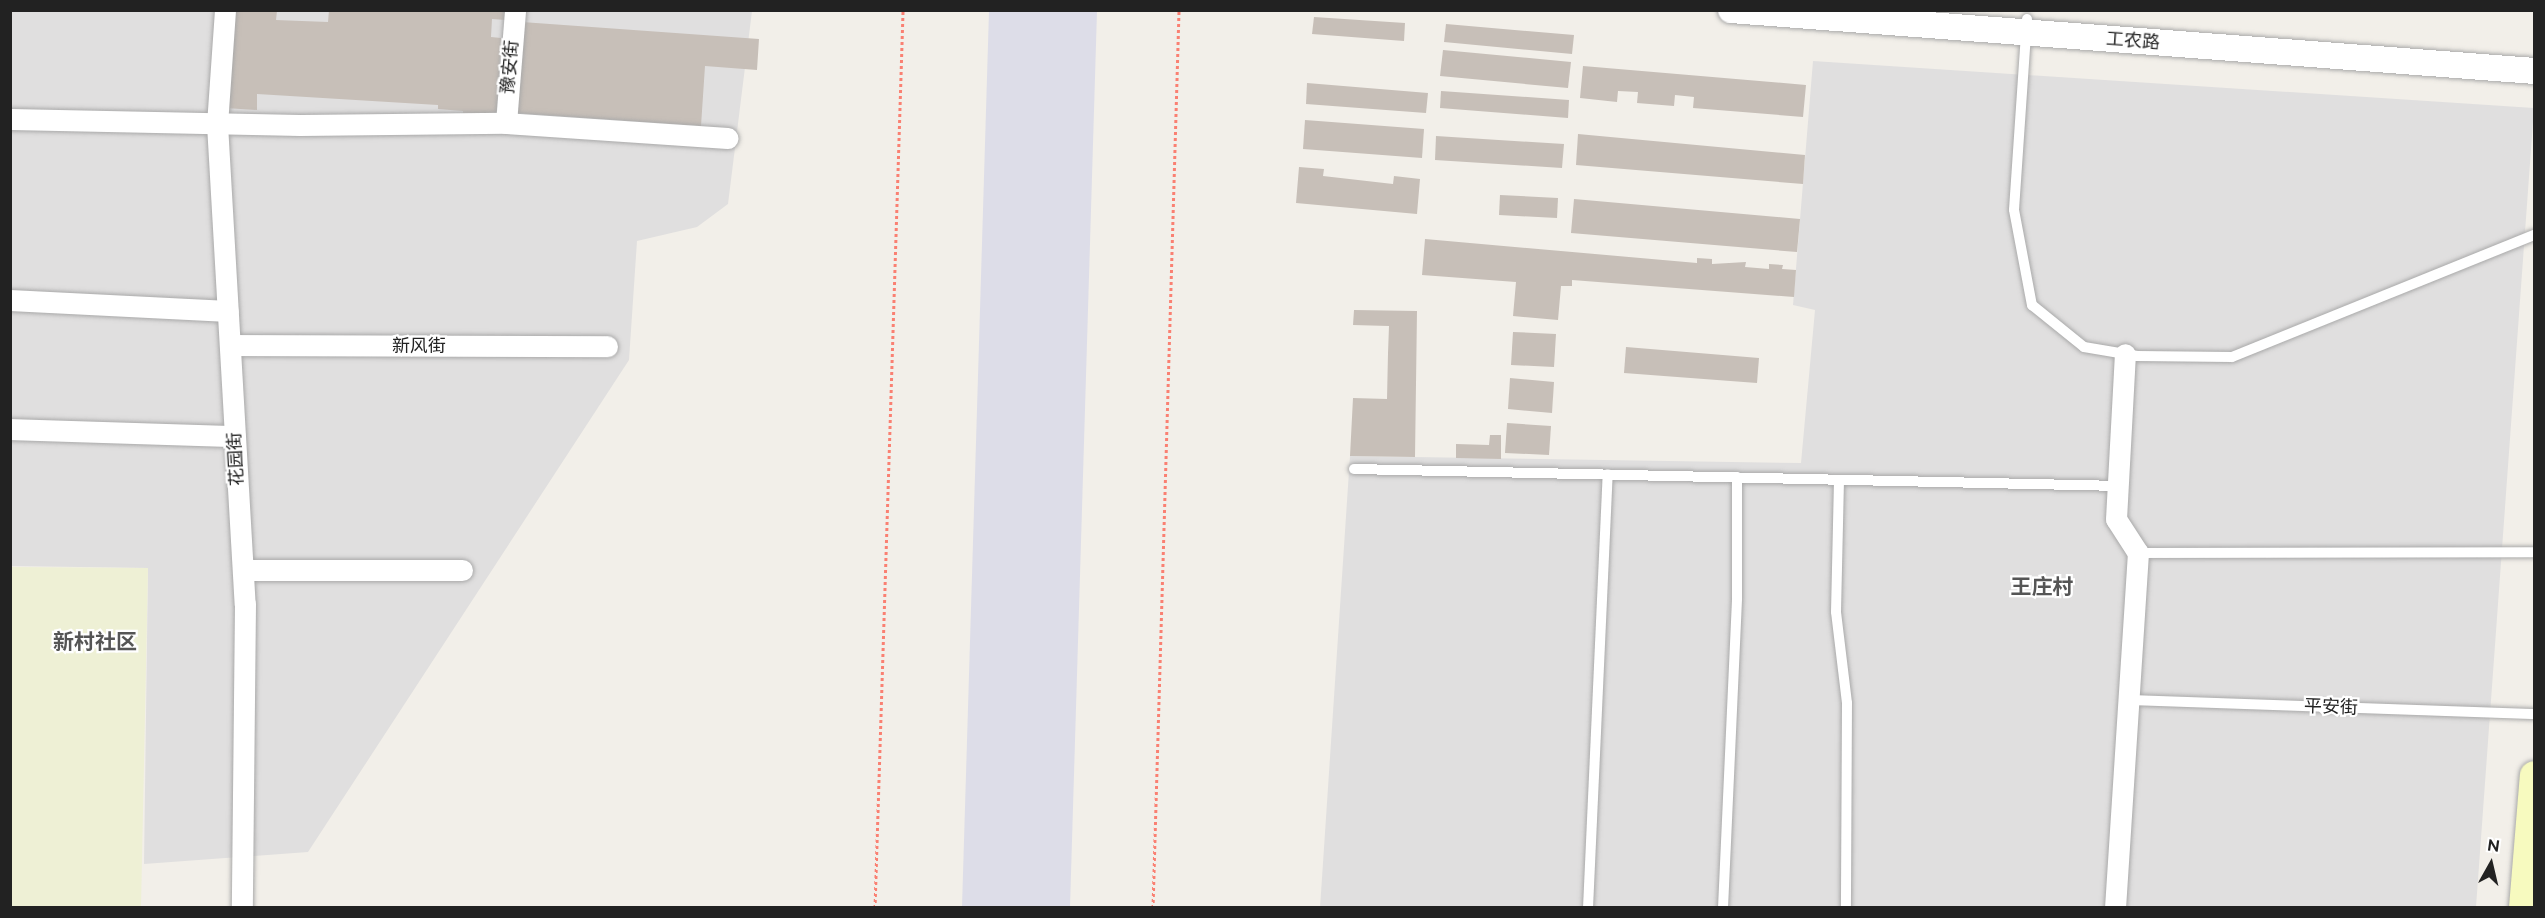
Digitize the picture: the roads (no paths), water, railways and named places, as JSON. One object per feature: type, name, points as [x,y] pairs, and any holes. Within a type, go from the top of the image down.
[{"type":"main road","points":[[2523,908],[2535,775]]},
{"type":"street","name":"花园街","points":[[225,10],[217,124],[243,570],[242,908]]},
{"type":"street","name":"豫安街","points":[[506,123],[515,10]]},
{"type":"street","name":"工农路","points":[[1731,10],[2535,57]]},
{"type":"street","name":"工农路","points":[[1913,10],[2027,26],[2535,71]]},
{"type":"street","points":[[10,119],[217,124],[506,123],[727,138]]},
{"type":"street","points":[[10,300],[228,310]]},
{"type":"street","name":"新风街","points":[[230,345],[607,346]]},
{"type":"street","points":[[2115,908],[2138,553],[2116,519],[2125,354]]},
{"type":"street","points":[[10,429],[235,436]]},
{"type":"street","points":[[243,570],[462,570]]},
{"type":"lane","points":[[2027,26],[2014,210],[2032,304],[2084,347],[2125,354],[2232,357],[2535,235]]},
{"type":"lane","points":[[1354,469],[2118,486]]},
{"type":"lane","points":[[1588,908],[1608,474]]},
{"type":"lane","points":[[1723,908],[1737,598],[1737,477]]},
{"type":"lane","points":[[1839,480],[1836,612],[1847,703],[1846,908]]},
{"type":"lane","points":[[2138,553],[2535,552]]},
{"type":"lane","name":"平安街","points":[[2128,700],[2535,714]]},
{"type":"district","name":"王庄村","points":[[2042,587]]},
{"type":"district","name":"新村社区","points":[[95,642]]}]
